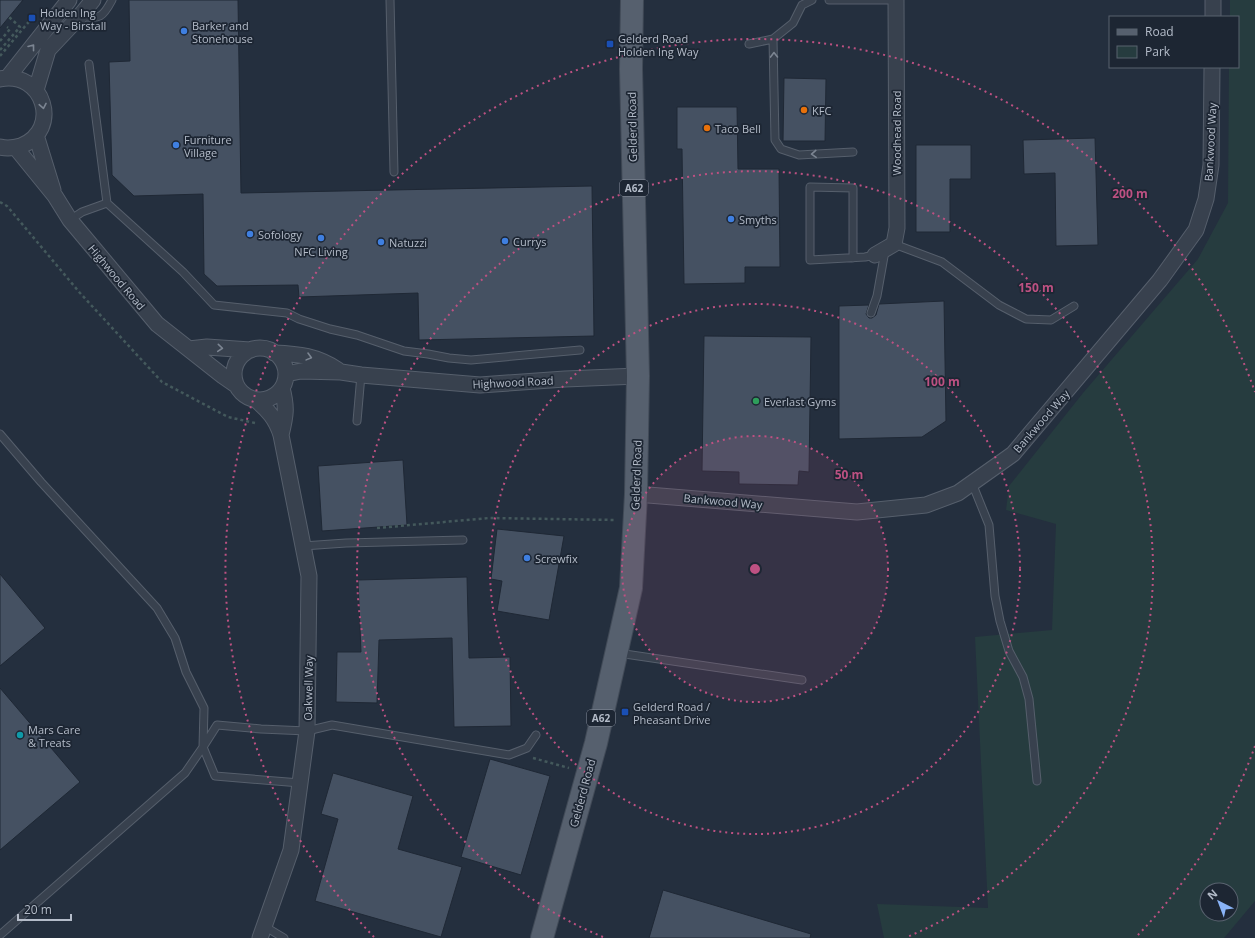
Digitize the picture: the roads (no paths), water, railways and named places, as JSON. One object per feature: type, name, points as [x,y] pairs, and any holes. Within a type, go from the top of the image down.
[{"type":"main road","name":"Gelderd Road","points":[[542,938],[596,742],[631,588],[636,494],[638,376],[631,69],[632,0]]},
{"type":"street","points":[[4,78],[69,0]]},
{"type":"street","points":[[36,90],[48,50],[93,0]]},
{"type":"street","name":"Woodhead Road","points":[[884,250],[896,228],[896,0]]},
{"type":"street","points":[[1213,0],[1213,16]]},
{"type":"street","name":"Bankwood Way","points":[[636,494],[856,512],[926,505],[958,493],[1013,454],[1160,280],[1196,230],[1206,200],[1212,166],[1212,68]]},
{"type":"street","points":[[0,147],[16,148],[27,143],[36,135],[42,124],[44,112],[42,100],[36,90],[28,83],[18,79],[4,78]]},
{"type":"street","name":"Highwood Road","points":[[36,135],[55,196]]},
{"type":"street","name":"Highwood Road","points":[[16,148],[55,196],[70,220],[157,324],[236,385]]},
{"type":"street","points":[[189,348],[207,347],[250,350],[258,348],[267,349],[274,353],[280,358],[284,366],[284,381],[277,393],[264,400],[256,400],[248,397],[241,392],[236,385],[234,377],[235,368],[238,361],[250,350]]},
{"type":"street","name":"Highwood Road","points":[[274,353],[310,356],[341,372]]},
{"type":"street","name":"Highwood Road","points":[[284,381],[301,370],[341,372],[361,376],[480,385],[638,376]]},
{"type":"street","name":"Oakwell Way","points":[[281,435],[286,416],[284,381]]},
{"type":"street","name":"Oakwell Way","points":[[256,400],[278,424],[309,576],[307,730],[291,850],[262,932]]},
{"type":"lane","points":[[80,16],[91,18],[99,17],[105,13],[112,0]]},
{"type":"lane","points":[[390,0],[394,172]]},
{"type":"lane","points":[[749,44],[773,39],[793,23],[802,5],[812,0]]},
{"type":"lane","points":[[829,0],[896,0]]},
{"type":"lane","points":[[773,39],[775,140],[781,149],[798,155],[853,152]]},
{"type":"lane","points":[[89,64],[107,203],[183,272],[214,305],[287,313],[315,324],[357,335],[404,351],[449,358],[472,360],[580,350]]},
{"type":"lane","points":[[853,258],[853,188],[810,187],[810,260],[853,258],[865,257],[884,250],[942,262],[998,305],[1026,319],[1051,320],[1074,306]]},
{"type":"lane","points":[[70,220],[82,212],[107,203]]},
{"type":"lane","points":[[871,313],[877,296],[884,250]]},
{"type":"lane","points":[[357,421],[361,376]]},
{"type":"lane","points":[[0,434],[41,482],[157,608],[175,638],[186,672],[204,708],[203,747],[215,776],[300,783]]},
{"type":"lane","points":[[972,483],[989,525],[995,596],[1000,621],[1009,652],[1023,677],[1029,699],[1037,781]]},
{"type":"lane","points":[[303,546],[346,543],[463,540]]},
{"type":"lane","points":[[616,653],[802,680]]},
{"type":"lane","points":[[0,935],[185,772],[217,725],[261,729],[307,730],[332,725],[509,755],[527,748],[536,735]]},
{"type":"lane","points":[[262,932],[284,938]]},
{"type":"place","name":"Holden Ing Way - Birstall","points":[[32,18]]},
{"type":"place","name":"Barker and Stonehouse","points":[[184,31]]},
{"type":"place","name":"Gelderd Road Holden Ing Way","points":[[610,44]]},
{"type":"place","name":"KFC","points":[[804,110]]},
{"type":"place","name":"Taco Bell","points":[[707,128]]},
{"type":"place","name":"Furniture Village","points":[[176,145]]},
{"type":"place","name":"Smyths","points":[[731,219]]},
{"type":"place","name":"Sofology","points":[[250,234]]},
{"type":"place","name":"NFC Living","points":[[321,238]]},
{"type":"place","name":"Currys","points":[[505,241]]},
{"type":"place","name":"Natuzzi","points":[[381,242]]},
{"type":"place","name":"Everlast Gyms","points":[[756,401]]},
{"type":"place","name":"Screwfix","points":[[527,558]]},
{"type":"place","name":"Gelderd Road / Pheasant Drive","points":[[625,712]]},
{"type":"place","name":"Mars Care & Treats","points":[[20,735]]}]
